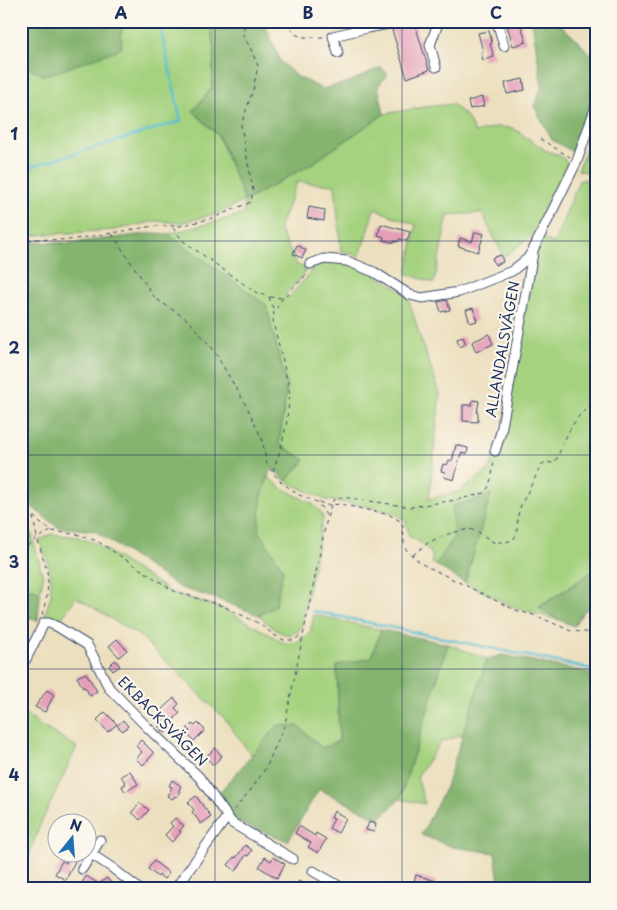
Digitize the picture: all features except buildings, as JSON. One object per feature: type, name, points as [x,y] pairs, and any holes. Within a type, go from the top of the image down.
[{"type":"street","points":[[338,53],[333,36],[389,24],[394,21]]},
{"type":"street","points":[[436,66],[430,45],[439,21]]},
{"type":"street","points":[[497,21],[504,46]]},
{"type":"street","name":"ALLANDALSVÄGEN","points":[[310,264],[324,259],[347,261],[374,272],[410,295],[422,298],[459,292],[512,271],[528,258],[533,250],[577,161],[596,106]]},
{"type":"street","name":"ALLANDALSVÄGEN","points":[[495,451],[501,432],[533,250]]},
{"type":"street","points":[[21,662],[26,659],[44,623]]},
{"type":"street","name":"EKBACKSVÄGEN","points":[[44,623],[58,627],[87,645],[109,688],[199,777],[232,823],[292,858]]},
{"type":"street","points":[[175,889],[227,817]]},
{"type":"street","points":[[98,859],[139,889]]},
{"type":"street","points":[[82,869],[86,862]]},
{"type":"street","points":[[313,870],[344,889]]},
{"type":"path","points":[[21,245],[34,239],[69,240],[154,226],[180,226],[213,218],[251,202],[253,190],[241,125],[253,90],[258,66],[244,36],[245,21]]},
{"type":"path","points":[[287,21],[295,34],[302,37],[319,38],[333,36]]},
{"type":"path","points":[[540,139],[577,161]]},
{"type":"path","points":[[172,226],[183,241],[255,292],[269,297],[283,298]]},
{"type":"path","points":[[112,234],[155,298],[188,320],[213,349],[248,407],[262,439],[267,465],[281,482],[299,494],[326,505],[340,504],[390,515],[400,521],[403,526],[404,544],[407,552],[422,564],[515,610],[537,616],[571,631],[596,633]]},
{"type":"path","points":[[274,312],[283,298],[306,275],[310,264]]},
{"type":"path","points":[[269,297],[274,312],[273,322],[290,394],[286,427],[273,473]]},
{"type":"path","points":[[412,556],[429,542],[451,533],[469,529],[477,531],[493,542],[513,540],[517,530],[521,506],[542,464],[556,460],[576,420],[596,400]]},
{"type":"path","points":[[227,817],[250,791],[266,768],[285,724],[327,518],[334,499],[342,497],[410,507],[456,500],[484,493],[492,476],[495,451]]},
{"type":"path","points":[[21,496],[33,517],[52,531],[80,535],[97,541],[174,591],[224,606],[284,640],[294,640],[304,634]]},
{"type":"path","points":[[317,502],[327,518]]},
{"type":"path","points":[[33,517],[47,571],[47,596],[42,615],[44,623]]},
{"type":"path","points":[[21,552],[37,538],[52,531]]},
{"type":"green space","points":[[21,21],[121,21],[122,48],[57,72],[43,75],[21,64]]},
{"type":"green space","points":[[121,21],[210,21],[214,50],[212,88],[193,111],[218,136],[245,201],[313,163],[384,114],[425,107],[452,104],[467,117],[475,133],[496,127],[513,128],[545,150],[563,157],[568,166],[535,233],[504,257],[482,213],[448,215],[434,283],[407,274],[416,225],[374,209],[360,256],[341,251],[335,185],[297,182],[279,229],[297,265],[306,268],[304,274],[285,295],[289,297],[308,276],[313,266],[325,261],[347,263],[373,274],[407,294],[440,393],[429,499],[460,491],[491,468],[493,456],[498,456],[537,251],[542,239],[554,243],[579,181],[587,179],[596,183],[596,572],[593,571],[539,607],[559,620],[516,608],[465,583],[490,494],[481,499],[453,506],[454,537],[436,565],[432,563],[432,554],[421,543],[409,536],[406,521],[394,513],[326,500],[286,481],[305,460],[279,444],[287,387],[266,305],[168,234],[244,214],[244,201],[219,213],[180,223],[156,221],[114,230],[36,235],[21,240],[21,64],[24,66],[121,48]]},
{"type":"green space","points":[[210,21],[264,21],[280,61],[296,76],[322,89],[349,82],[381,67],[388,74],[378,86],[384,114],[313,163],[245,201],[219,136],[193,111],[212,88],[214,50]]},
{"type":"green space","points":[[532,21],[557,21],[596,59],[596,84],[575,153],[552,140],[534,106],[542,86]]},
{"type":"green space","points":[[596,124],[596,174],[578,170]]},
{"type":"green space","points":[[154,233],[168,234],[266,305],[287,387],[279,444],[305,460],[286,481],[271,467],[261,500],[259,531],[283,570],[275,607],[259,615],[214,598],[180,588],[95,531],[57,527],[30,505],[21,480],[21,363],[26,346],[21,343],[21,249],[36,242],[70,243]]},
{"type":"green space","points":[[268,477],[283,489],[313,504],[320,511],[323,518],[301,628],[290,634],[279,632],[259,615],[266,612],[283,570],[259,531],[261,500]]},
{"type":"green space","points":[[491,494],[465,583],[436,565],[454,537],[452,506],[481,499]]},
{"type":"green space","points":[[21,504],[28,520],[43,577],[40,592],[28,587],[21,575]]},
{"type":"green space","points":[[51,534],[78,537],[95,543],[171,592],[223,609],[284,643],[298,642],[310,633],[314,615],[381,630],[371,658],[337,666],[339,741],[322,748],[298,726],[261,746],[251,755],[225,719],[141,637],[76,597],[60,621],[53,617],[47,618],[45,615],[51,595],[51,577],[40,540]]},
{"type":"green space","points":[[593,571],[596,572],[596,603],[583,612],[574,626],[559,620],[539,608]]},
{"type":"green space","points":[[21,575],[28,587],[40,592],[38,621],[21,615]]},
{"type":"green space","points":[[381,630],[448,644],[400,799],[379,819],[319,789],[288,841],[234,820],[216,796],[278,725],[298,726],[322,748],[339,741],[337,665],[371,658]]},
{"type":"green space","points":[[448,644],[487,659],[481,678],[527,720],[441,742],[417,777],[425,804],[400,799]]},
{"type":"green space","points":[[502,655],[596,674],[596,889],[500,889],[495,853],[453,847],[421,835],[446,787],[487,659]]},
{"type":"green space","points":[[21,711],[41,726],[77,747],[40,825],[21,877]]},
{"type":"waterway","points":[[21,170],[181,121],[159,21]]},
{"type":"waterway","points":[[313,611],[596,670]]}]
